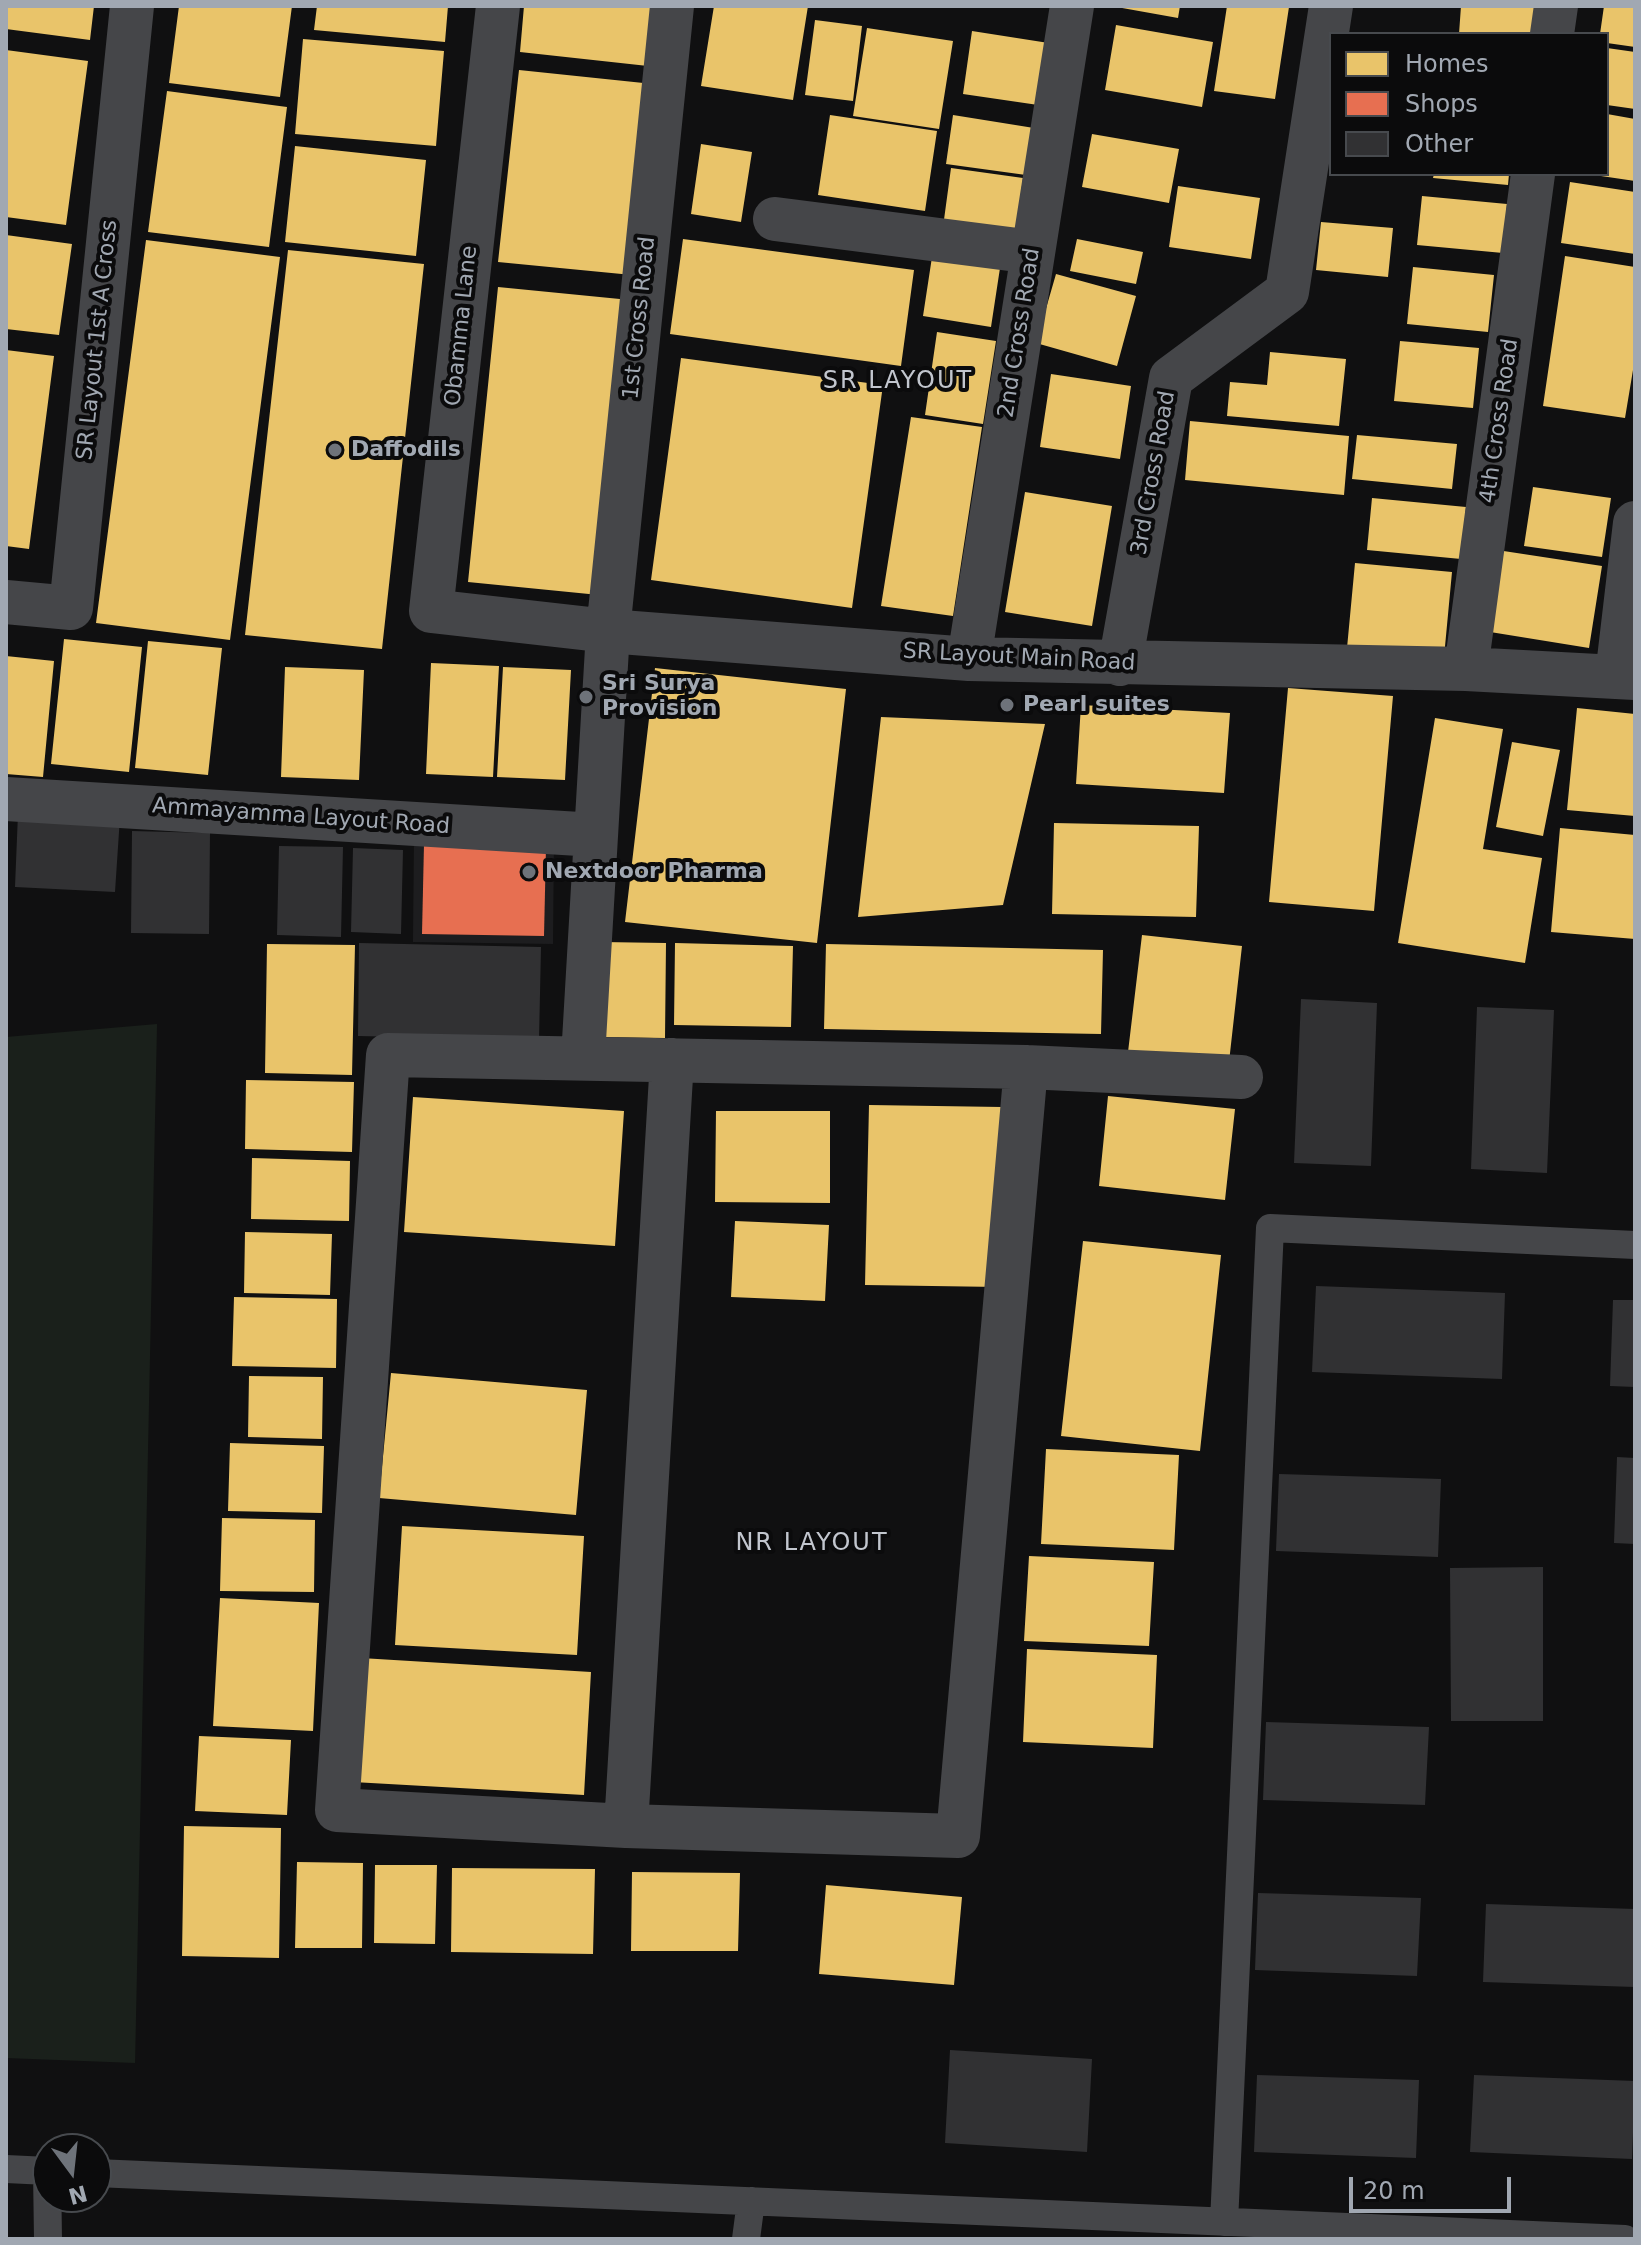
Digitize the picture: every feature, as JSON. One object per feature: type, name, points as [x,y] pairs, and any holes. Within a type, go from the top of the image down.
[{"type":"street","name":"SR Layout 1st A Cross","points":[[6,602],[71,608],[132,6]]},
{"type":"street","name":"Obamma Lane","points":[[498,6],[431,611],[608,631]]},
{"type":"street","name":"1st Cross Road","points":[[608,631],[672,6]]},
{"type":"street","name":"2nd Cross Road","points":[[969,659],[1069,6]]},
{"type":"street","name":"3rd Cross Road","points":[[1120,664],[1171,378],[1287,292],[1331,6]]},
{"type":"street","points":[[1552,32],[1556,6]]},
{"type":"street","name":"4th Cross Road","points":[[1466,669],[1533,176]]},
{"type":"street","points":[[775,219],[1033,252]]},
{"type":"street","points":[[1626,677],[1635,523]]},
{"type":"street","name":"SR Layout Main Road","points":[[608,631],[969,659],[1466,669],[1626,677]]},
{"type":"street","points":[[583,1058],[608,631]]},
{"type":"street","name":"Ammayamma Layout Road","points":[[6,799],[596,835]]},
{"type":"street","points":[[1026,1067],[958,1836],[626,1826],[337,1810],[388,1055],[1026,1067],[1241,1077]]},
{"type":"street","points":[[626,1826],[672,1060]]},
{"type":"lane","points":[[1224,2222],[1270,1228],[1635,1245]]},
{"type":"lane","points":[[6,2169],[32,2170]]},
{"type":"lane","points":[[112,2174],[1625,2239]]},
{"type":"lane","points":[[746,2239],[751,2201]]},
{"type":"lane","points":[[48,2213],[48,2239]]},
{"type":"shaded area","points":[[414,836],[554,838],[553,944],[413,942]]},
{"type":"shaded area","points":[[157,1024],[135,2063],[6,2058],[6,1037]]},
{"type":"building: Homes","points":[[6,6],[94,6],[90,40],[6,29]]},
{"type":"building: Homes","points":[[179,6],[292,6],[280,97],[169,83]]},
{"type":"building: Homes","points":[[317,6],[448,6],[445,42],[314,30]]},
{"type":"building: Homes","points":[[524,6],[663,6],[657,67],[520,52]]},
{"type":"building: Homes","points":[[714,6],[808,6],[793,100],[701,86]]},
{"type":"building: Homes","points":[[1111,6],[1180,6],[1178,18]]},
{"type":"building: Homes","points":[[1227,6],[1289,7],[1275,99],[1214,91]]},
{"type":"building: Homes","points":[[1461,6],[1542,6],[1539,32],[1459,32]]},
{"type":"building: Homes","points":[[1604,6],[1635,6],[1635,47],[1609,43],[1609,32],[1600,32]]},
{"type":"building: Homes","points":[[815,20],[862,26],[853,101],[805,95]]},
{"type":"building: Homes","points":[[1116,25],[1213,42],[1202,107],[1105,90]]},
{"type":"building: Homes","points":[[867,28],[953,41],[939,129],[853,116]]},
{"type":"building: Homes","points":[[972,31],[1055,44],[1045,106],[963,94]]},
{"type":"building: Homes","points":[[303,39],[444,51],[436,146],[295,134]]},
{"type":"building: Homes","points":[[1609,48],[1635,52],[1635,109],[1609,105]]},
{"type":"building: Homes","points":[[6,50],[88,61],[66,225],[6,217]]},
{"type":"building: Homes","points":[[519,70],[653,84],[632,275],[498,262]]},
{"type":"building: Homes","points":[[167,91],[287,107],[269,247],[148,232]]},
{"type":"building: Homes","points":[[1609,114],[1635,119],[1635,181],[1601,176],[1609,176]]},
{"type":"building: Homes","points":[[830,115],[937,131],[925,211],[818,195]]},
{"type":"building: Homes","points":[[953,115],[1034,128],[1026,175],[946,164]]},
{"type":"building: Homes","points":[[1092,134],[1179,149],[1169,203],[1082,187]]},
{"type":"building: Homes","points":[[701,144],[752,152],[741,222],[691,214]]},
{"type":"building: Homes","points":[[295,146],[426,160],[416,256],[285,242]]},
{"type":"building: Homes","points":[[951,168],[1023,178],[1015,238],[943,227]]},
{"type":"building: Homes","points":[[1434,176],[1509,176],[1508,185]]},
{"type":"building: Homes","points":[[1570,182],[1635,192],[1635,254],[1561,243]]},
{"type":"building: Homes","points":[[1178,186],[1260,198],[1251,259],[1169,247]]},
{"type":"building: Homes","points":[[1422,196],[1507,204],[1503,253],[1417,245]]},
{"type":"building: Homes","points":[[1321,222],[1393,228],[1388,277],[1316,270]]},
{"type":"building: Homes","points":[[6,235],[72,244],[59,335],[6,329]]},
{"type":"building: Homes","points":[[683,239],[914,270],[901,366],[670,334]]},
{"type":"building: Homes","points":[[1077,239],[1143,252],[1136,284],[1070,271]]},
{"type":"building: Homes","points":[[146,240],[280,257],[230,640],[96,623]]},
{"type":"building: Homes","name":"Daffodils","points":[[288,250],[424,264],[382,649],[245,635]]},
{"type":"building: Homes","points":[[1565,256],[1635,267],[1635,358],[1625,418],[1543,406]]},
{"type":"building: Homes","points":[[932,257],[1000,268],[991,327],[923,316]]},
{"type":"building: Homes","points":[[1413,267],[1494,275],[1488,332],[1407,324]]},
{"type":"building: Homes","points":[[1056,274],[1136,296],[1117,366],[1036,343]]},
{"type":"building: Homes","points":[[498,287],[630,300],[599,595],[468,582]]},
{"type":"building: Homes","points":[[937,332],[996,341],[983,424],[925,415]]},
{"type":"building: Homes","points":[[1400,341],[1479,348],[1473,408],[1394,401]]},
{"type":"building: Homes","points":[[6,350],[54,356],[29,549],[6,546]]},
{"type":"building: Homes","points":[[1270,352],[1346,359],[1339,426],[1227,416],[1230,382],[1267,385]]},
{"type":"building: Homes","points":[[681,358],[883,385],[852,608],[651,580]]},
{"type":"building: Homes","points":[[1051,374],[1131,386],[1120,459],[1040,447]]},
{"type":"building: Homes","points":[[911,417],[982,427],[953,616],[881,606]]},
{"type":"building: Homes","points":[[1190,421],[1349,436],[1344,495],[1185,480]]},
{"type":"building: Homes","points":[[1357,435],[1457,444],[1452,489],[1352,479]]},
{"type":"building: Homes","points":[[1533,487],[1611,498],[1602,557],[1524,546]]},
{"type":"building: Homes","points":[[1025,492],[1112,506],[1092,626],[1005,612]]},
{"type":"building: Homes","points":[[1372,498],[1466,507],[1461,559],[1367,550]]},
{"type":"building: Homes","points":[[1497,550],[1602,566],[1589,648],[1484,631]]},
{"type":"building: Homes","points":[[1355,563],[1452,572],[1444,657],[1347,648]]},
{"type":"building: Homes","points":[[64,639],[142,647],[129,772],[51,764]]},
{"type":"building: Homes","points":[[148,641],[222,648],[208,775],[135,768]]},
{"type":"building: Homes","points":[[6,656],[54,661],[43,777],[6,774]]},
{"type":"building: Homes","points":[[431,663],[499,666],[493,777],[426,774]]},
{"type":"building: Homes","points":[[285,667],[364,670],[359,780],[281,777]]},
{"type":"building: Homes","points":[[503,667],[571,670],[565,780],[497,777]]},
{"type":"building: Homes","points":[[655,668],[846,689],[817,943],[625,922]]},
{"type":"building: Homes","points":[[1288,688],[1393,696],[1374,911],[1269,902]]},
{"type":"building: Homes","points":[[1081,705],[1230,713],[1224,793],[1076,784]]},
{"type":"building: Homes","points":[[1577,708],[1635,714],[1635,816],[1567,810]]},
{"type":"building: Homes","points":[[881,717],[1045,724],[1003,905],[858,917]]},
{"type":"building: Homes","points":[[1435,718],[1503,729],[1483,849],[1542,858],[1525,963],[1398,943]]},
{"type":"building: Homes","points":[[1512,742],[1560,750],[1543,836],[1496,827]]},
{"type":"building: Homes","points":[[1054,823],[1199,826],[1196,917],[1052,914]]},
{"type":"building: Homes","points":[[1560,828],[1635,835],[1635,939],[1551,932]]},
{"type":"building: Homes","points":[[1142,935],[1242,946],[1229,1062],[1128,1052]]},
{"type":"building: Homes","points":[[602,942],[666,943],[665,1038],[600,1037]]},
{"type":"building: Homes","points":[[675,943],[793,946],[791,1027],[674,1025]]},
{"type":"building: Homes","points":[[267,944],[355,945],[352,1075],[265,1073]]},
{"type":"building: Homes","points":[[826,944],[1103,950],[1101,1034],[824,1029]]},
{"type":"building: Homes","points":[[246,1080],[354,1082],[352,1152],[245,1149]]},
{"type":"building: Homes","points":[[1108,1096],[1235,1109],[1225,1200],[1099,1186]]},
{"type":"building: Homes","points":[[413,1097],[624,1111],[615,1246],[404,1232]]},
{"type":"building: Homes","points":[[869,1105],[1002,1107],[999,1287],[865,1285]]},
{"type":"building: Homes","points":[[716,1111],[830,1111],[830,1203],[715,1202]]},
{"type":"building: Homes","points":[[252,1158],[350,1161],[349,1221],[251,1219]]},
{"type":"building: Homes","points":[[735,1221],[829,1225],[825,1301],[731,1297]]},
{"type":"building: Homes","points":[[245,1232],[332,1234],[330,1295],[244,1293]]},
{"type":"building: Homes","points":[[1083,1241],[1221,1255],[1200,1451],[1061,1436]]},
{"type":"building: Homes","points":[[234,1297],[337,1299],[336,1368],[232,1366]]},
{"type":"building: Homes","points":[[391,1373],[587,1390],[576,1515],[379,1498]]},
{"type":"building: Homes","points":[[249,1376],[323,1377],[322,1439],[248,1437]]},
{"type":"building: Homes","points":[[230,1443],[324,1446],[322,1513],[228,1511]]},
{"type":"building: Homes","points":[[1046,1449],[1179,1455],[1174,1550],[1041,1544]]},
{"type":"building: Homes","points":[[222,1518],[315,1520],[314,1592],[220,1591]]},
{"type":"building: Homes","points":[[402,1526],[584,1536],[577,1655],[395,1645]]},
{"type":"building: Homes","points":[[1029,1556],[1154,1562],[1149,1646],[1024,1641]]},
{"type":"building: Homes","points":[[220,1598],[319,1603],[313,1731],[213,1726]]},
{"type":"building: Homes","points":[[1027,1649],[1157,1655],[1153,1748],[1023,1742]]},
{"type":"building: Homes","points":[[361,1658],[591,1672],[584,1795],[353,1782]]},
{"type":"building: Homes","points":[[199,1736],[291,1740],[287,1815],[195,1811]]},
{"type":"building: Homes","points":[[184,1826],[281,1828],[279,1958],[182,1956]]},
{"type":"building: Homes","points":[[297,1862],[363,1863],[362,1948],[295,1948]]},
{"type":"building: Homes","points":[[375,1865],[437,1865],[435,1944],[374,1943]]},
{"type":"building: Homes","points":[[452,1868],[595,1869],[593,1954],[451,1952]]},
{"type":"building: Homes","points":[[632,1872],[740,1873],[738,1951],[631,1951]]},
{"type":"building: Homes","points":[[826,1885],[962,1897],[954,1985],[819,1974]]},
{"type":"building: Shops","points":[[424,844],[546,847],[544,936],[422,934]]},
{"type":"building: Other","points":[[18,813],[120,817],[115,892],[15,887]]},
{"type":"building: Other","points":[[132,831],[210,833],[209,934],[131,933]]},
{"type":"building: Other","points":[[279,846],[343,847],[341,937],[277,935]]},
{"type":"building: Other","points":[[353,848],[403,850],[401,934],[351,932]]},
{"type":"building: Other","points":[[359,943],[541,947],[539,1040],[358,1036]]},
{"type":"building: Other","points":[[1301,999],[1377,1003],[1371,1166],[1294,1163]]},
{"type":"building: Other","points":[[1477,1007],[1554,1010],[1547,1173],[1471,1169]]},
{"type":"building: Other","points":[[1316,1286],[1505,1293],[1502,1379],[1312,1372]]},
{"type":"building: Other","points":[[1613,1300],[1635,1300],[1635,1387],[1610,1386]]},
{"type":"building: Other","points":[[1617,1457],[1635,1458],[1635,1544],[1614,1543]]},
{"type":"building: Other","points":[[1279,1474],[1441,1479],[1438,1557],[1276,1551]]},
{"type":"building: Other","points":[[1543,1567],[1543,1721],[1451,1721],[1450,1568]]},
{"type":"building: Other","points":[[1266,1722],[1429,1727],[1425,1805],[1263,1800]]},
{"type":"building: Other","points":[[1258,1893],[1421,1898],[1417,1976],[1255,1970]]},
{"type":"building: Other","points":[[1486,1904],[1635,1909],[1635,1987],[1483,1982]]},
{"type":"building: Other","points":[[950,2050],[1092,2059],[1087,2152],[945,2143]]},
{"type":"building: Other","points":[[1257,2075],[1419,2080],[1416,2158],[1254,2152]]},
{"type":"building: Other","points":[[1474,2075],[1635,2081],[1632,2159],[1470,2152]]},
{"type":"place","name":"Daffodils","points":[[335,450]]},
{"type":"place","name":"Sri Surya Provision","points":[[586,697]]},
{"type":"place","name":"Pearl suites","points":[[1007,705]]},
{"type":"place","name":"Nextdoor Pharma","points":[[529,872]]},
{"type":"district","name":"SR LAYOUT","points":[[898,382]]},
{"type":"district","name":"NR LAYOUT","points":[[812,1544]]}]
